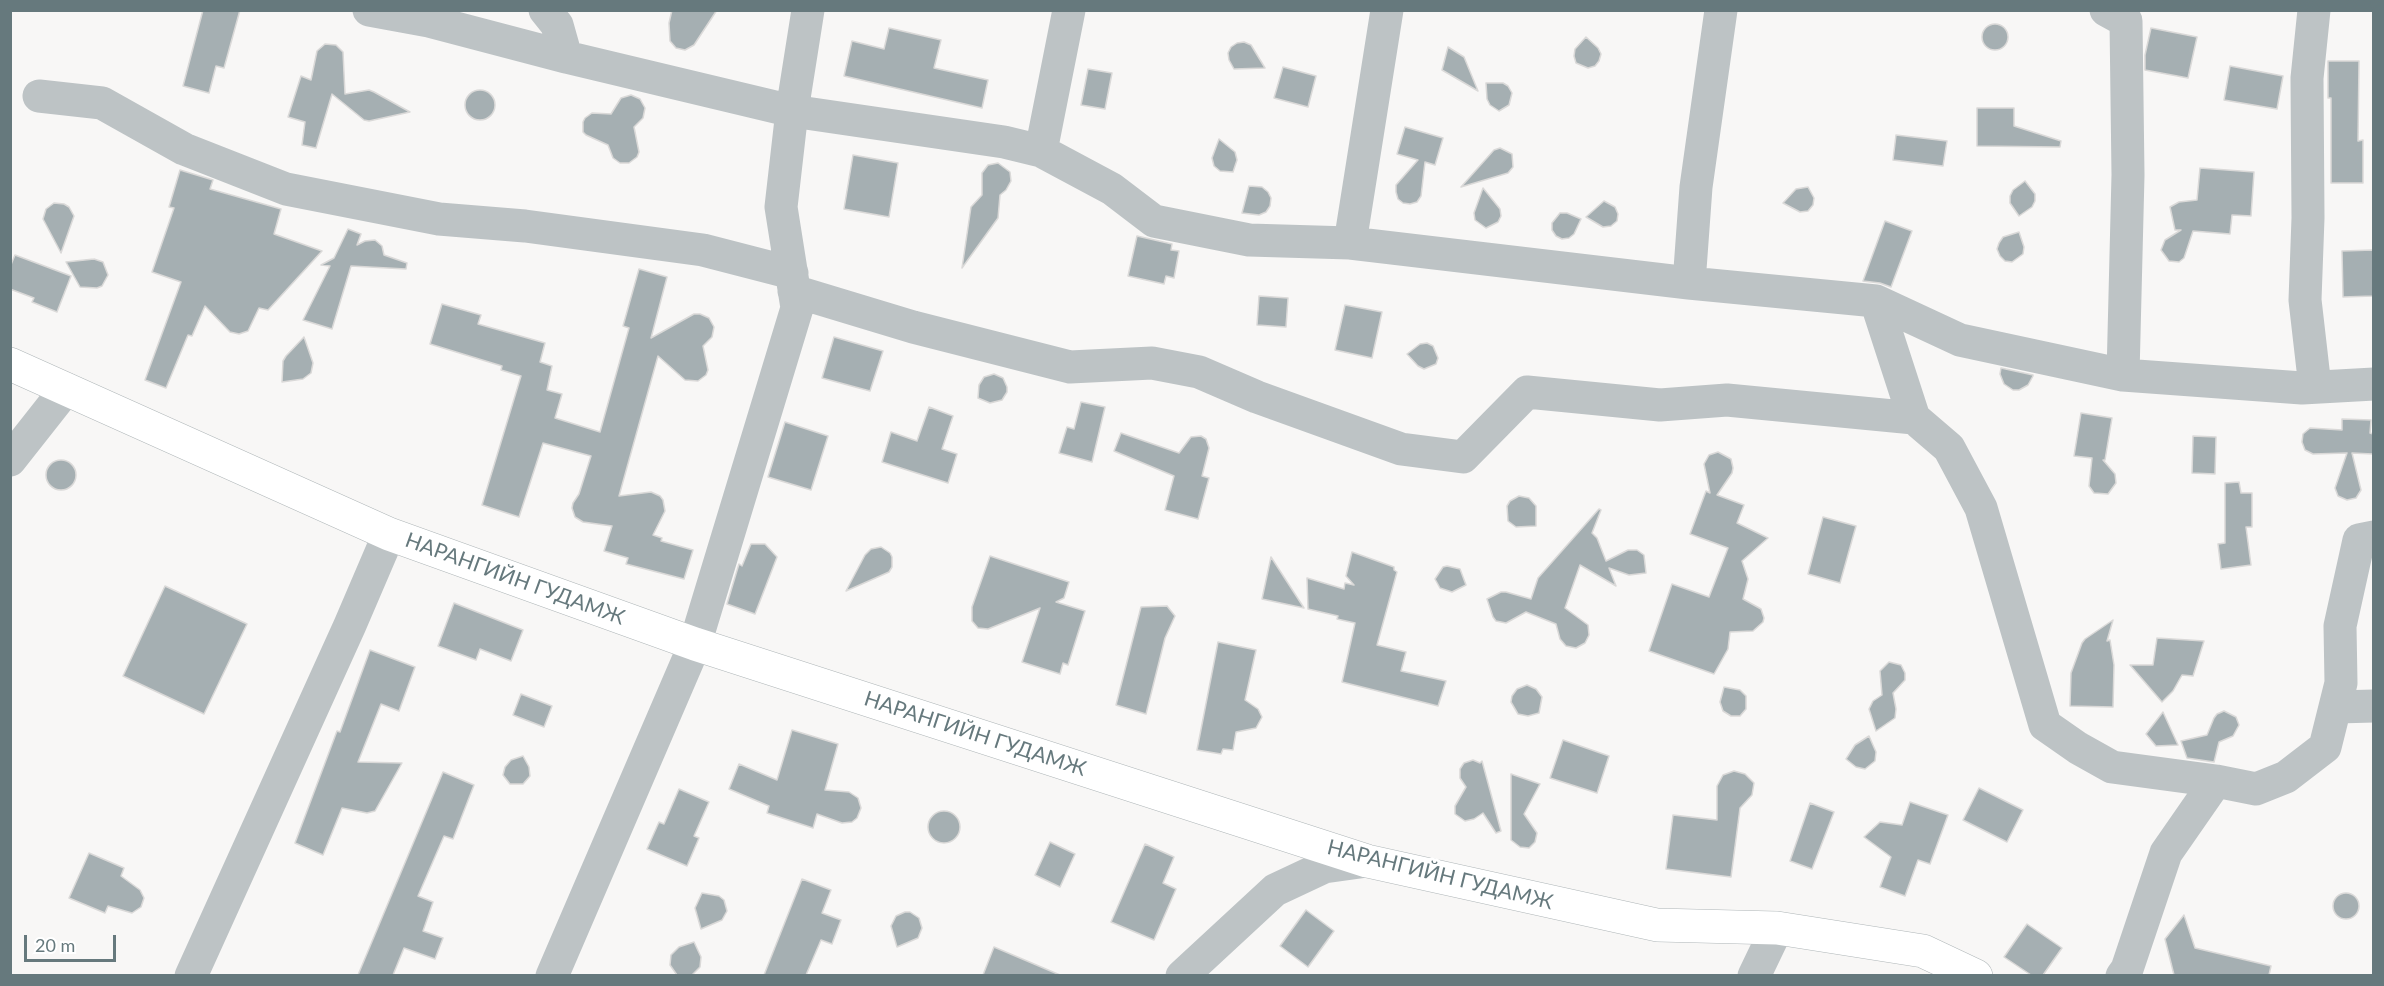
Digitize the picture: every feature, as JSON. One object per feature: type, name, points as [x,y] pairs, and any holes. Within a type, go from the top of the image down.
[{"type":"main road","name":"НАРАНГИЙН ГУДАМЖ","points":[[10,364],[389,534],[695,644],[1367,861],[1657,925],[1777,928],[1923,951],[1976,975]]},
{"type":"street","points":[[369,10],[429,21],[566,57],[792,111],[1004,142],[1041,151],[1112,189],[1154,221],[1249,240],[1350,243],[1689,283],[1876,301],[1960,340],[2123,375],[2302,388],[2373,384]]},
{"type":"street","points":[[546,10],[557,25],[566,57]]},
{"type":"street","points":[[552,975],[695,644],[797,308],[781,207],[792,111],[808,10]]},
{"type":"street","points":[[1041,151],[1069,10]]},
{"type":"street","points":[[1350,243],[1387,10]]},
{"type":"street","points":[[1689,283],[1696,187],[1721,10]]},
{"type":"street","points":[[2314,10],[2307,78],[2308,218],[2305,300],[2315,387]]},
{"type":"street","points":[[2120,14],[2128,175],[2123,375]]},
{"type":"street","points":[[39,96],[102,102],[184,149],[286,189],[439,219],[525,226],[703,250],[914,327],[1070,368],[1152,363],[1199,372],[1257,397],[1401,450],[1462,458],[1527,392],[1660,405],[1727,400],[1914,418]]},
{"type":"street","points":[[1876,301],[1914,418],[1949,448],[1981,508],[2045,725],[2078,748],[2112,767],[2216,781],[2256,789],[2286,777],[2325,747],[2337,707],[2341,683],[2340,626],[2359,540],[2373,537]]},
{"type":"street","points":[[10,460],[66,389]]},
{"type":"street","points":[[191,975],[389,534]]},
{"type":"street","points":[[2337,707],[2373,706]]},
{"type":"street","points":[[2122,975],[2127,969],[2166,853],[2216,781]]},
{"type":"street","points":[[1182,975],[1275,890],[1324,867],[1367,861]]},
{"type":"street","points":[[1754,975],[1777,928]]},
{"type":"building","points":[[203,10],[240,10],[224,68],[216,66],[209,93],[183,86]]},
{"type":"building","points":[[672,10],[717,10],[694,45],[685,50],[676,48],[670,41],[669,23]]},
{"type":"building","points":[[1995,24],[2004,28],[2008,37],[2004,46],[1995,50],[1986,46],[1982,37],[1986,28]]},
{"type":"building","points":[[889,28],[941,40],[934,68],[988,80],[982,108],[844,76],[852,41],[884,49]]},
{"type":"building","points":[[2151,28],[2197,37],[2188,78],[2145,70],[2145,55]]},
{"type":"building","points":[[1586,37],[1601,54],[1595,66],[1588,68],[1576,63],[1574,56],[1575,49]]},
{"type":"building","points":[[1244,42],[1251,45],[1265,68],[1234,69],[1228,53],[1231,47]]},
{"type":"building","points":[[325,44],[336,45],[343,52],[345,94],[369,90],[410,112],[369,121],[364,120],[332,94],[316,148],[302,145],[305,122],[288,117],[301,76],[311,80],[317,51]]},
{"type":"building","points":[[1448,47],[1464,57],[1478,91],[1442,70]]},
{"type":"building","points":[[2328,61],[2359,61],[2358,141],[2363,140],[2363,183],[2331,183],[2331,98],[2328,98]]},
{"type":"building","points":[[2230,66],[2283,76],[2277,109],[2224,100]]},
{"type":"building","points":[[1283,67],[1316,76],[1308,107],[1274,98]]},
{"type":"building","points":[[1088,69],[1112,73],[1105,109],[1081,105]]},
{"type":"building","points":[[1486,83],[1503,83],[1508,86],[1512,93],[1509,105],[1499,111],[1490,105],[1487,99]]},
{"type":"building","points":[[480,90],[486,91],[494,99],[494,111],[486,119],[480,120],[474,119],[466,111],[465,105],[466,99],[474,91]]},
{"type":"building","points":[[631,95],[640,99],[645,108],[643,118],[634,127],[639,152],[637,157],[629,163],[620,163],[613,158],[608,145],[583,132],[583,122],[592,113],[611,114],[621,98]]},
{"type":"building","points":[[1977,108],[2014,108],[2014,126],[2061,141],[2060,147],[1977,146]]},
{"type":"building","points":[[1405,127],[1443,138],[1435,165],[1425,162],[1421,196],[1417,202],[1410,204],[1398,199],[1396,192],[1396,185],[1418,160],[1397,154]]},
{"type":"building","points":[[1896,135],[1947,141],[1943,166],[1893,160]]},
{"type":"building","points":[[1219,139],[1235,152],[1237,160],[1233,172],[1220,171],[1214,166],[1212,158]]},
{"type":"building","points":[[1500,148],[1512,154],[1513,167],[1508,173],[1461,187],[1494,150]]},
{"type":"building","points":[[853,155],[898,163],[889,217],[844,209]]},
{"type":"building","points":[[998,163],[1010,172],[1011,181],[1000,195],[998,218],[962,268],[971,207],[982,195],[982,173],[988,165]]},
{"type":"building","points":[[2200,168],[2254,172],[2251,216],[2232,215],[2230,234],[2193,231],[2184,258],[2179,262],[2169,261],[2161,250],[2165,240],[2181,230],[2175,230],[2170,207],[2179,202],[2197,200]]},
{"type":"building","points":[[180,170],[213,180],[210,189],[281,209],[274,234],[322,251],[268,310],[259,308],[248,331],[239,334],[230,332],[205,306],[192,336],[188,335],[166,388],[145,380],[181,282],[152,272],[174,208],[169,207]]},
{"type":"building","points":[[2025,181],[2035,194],[2035,201],[2032,207],[2019,216],[2010,203],[2010,196],[2013,190]]},
{"type":"building","points":[[1249,186],[1262,187],[1268,192],[1271,198],[1266,212],[1259,215],[1242,213]]},
{"type":"building","points":[[1808,187],[1814,198],[1813,205],[1808,211],[1800,212],[1783,203],[1796,189]]},
{"type":"building","points":[[1483,188],[1500,209],[1501,216],[1498,222],[1486,228],[1475,220],[1474,213]]},
{"type":"building","points":[[1604,201],[1615,207],[1618,214],[1617,221],[1611,226],[1603,227],[1586,217]]},
{"type":"building","points":[[54,203],[69,207],[74,216],[61,253],[43,219],[46,209]]},
{"type":"building","points":[[1560,213],[1567,213],[1581,219],[1574,234],[1569,238],[1562,239],[1552,230],[1552,223]]},
{"type":"building","points":[[1885,221],[1912,231],[1891,287],[1863,281]]},
{"type":"building","points":[[348,229],[361,234],[357,245],[375,240],[382,246],[384,255],[407,263],[406,269],[351,266],[332,329],[303,320],[330,266],[321,265],[334,258]]},
{"type":"building","points":[[2019,232],[2024,247],[2023,254],[2012,262],[2005,261],[1997,249],[1999,243],[2003,237]]},
{"type":"building","points":[[1137,236],[1172,244],[1171,250],[1179,251],[1174,278],[1166,276],[1164,284],[1128,276]]},
{"type":"building","points":[[2373,250],[2373,296],[2343,297],[2342,251]]},
{"type":"building","points":[[15,255],[71,276],[57,312],[32,302],[34,298],[10,289],[10,267]]},
{"type":"building","points":[[94,259],[103,262],[108,275],[102,286],[80,287],[66,262]]},
{"type":"building","points":[[639,269],[667,277],[651,338],[694,314],[709,318],[714,327],[712,337],[703,346],[708,370],[706,375],[698,381],[685,380],[658,356],[619,496],[651,492],[660,496],[665,511],[653,535],[662,538],[661,541],[693,550],[684,579],[626,564],[628,558],[604,551],[612,526],[583,522],[575,517],[573,503],[579,494],[591,456],[543,443],[519,517],[482,505],[521,376],[501,370],[502,366],[430,344],[442,304],[481,315],[478,324],[545,343],[540,362],[552,366],[547,390],[562,394],[555,418],[600,432],[629,328],[623,326]]},
{"type":"building","points":[[1259,296],[1288,298],[1286,327],[1257,325]]},
{"type":"building","points":[[1345,305],[1382,312],[1372,358],[1335,350]]},
{"type":"building","points":[[304,337],[313,363],[311,373],[303,379],[282,382],[283,361]]},
{"type":"building","points":[[834,337],[883,351],[870,391],[822,378]]},
{"type":"building","points":[[1427,343],[1433,346],[1438,358],[1436,364],[1424,369],[1407,354],[1420,344]]},
{"type":"building","points":[[2001,368],[2033,376],[2028,385],[2019,390],[2013,390],[2004,384],[2000,374]]},
{"type":"building","points":[[994,374],[1003,378],[1007,392],[1002,400],[990,403],[978,398],[979,385],[984,377]]},
{"type":"building","points":[[1081,402],[1105,407],[1092,462],[1059,453],[1067,427],[1074,429]]},
{"type":"building","points":[[929,407],[953,416],[942,449],[957,454],[948,483],[882,462],[891,432],[917,441]]},
{"type":"building","points":[[2081,413],[2112,418],[2105,460],[2103,460],[2115,474],[2116,483],[2108,494],[2094,493],[2089,486],[2092,458],[2074,456]]},
{"type":"building","points":[[2342,419],[2371,420],[2370,433],[2373,434],[2373,454],[2352,453],[2361,490],[2356,498],[2347,500],[2338,496],[2335,488],[2347,453],[2313,454],[2305,450],[2302,442],[2303,434],[2310,428],[2342,430]]},
{"type":"building","points":[[785,422],[828,436],[811,490],[768,477]]},
{"type":"building","points":[[1121,433],[1179,453],[1191,437],[1201,436],[1206,439],[1209,448],[1202,476],[1209,478],[1198,519],[1165,510],[1174,476],[1114,451]]},
{"type":"building","points":[[2193,436],[2216,437],[2215,474],[2192,473]]},
{"type":"building","points":[[1718,452],[1731,459],[1733,468],[1717,495],[1744,505],[1737,523],[1768,538],[1742,561],[1748,579],[1743,599],[1761,609],[1763,622],[1753,631],[1730,632],[1728,649],[1714,674],[1649,651],[1672,584],[1709,597],[1728,548],[1690,534],[1706,491],[1710,493],[1704,464],[1709,455]]},
{"type":"building","points":[[61,460],[72,464],[76,475],[72,486],[61,490],[50,486],[46,475],[50,464]]},
{"type":"building","points":[[2239,482],[2241,493],[2252,493],[2252,527],[2246,527],[2251,565],[2221,569],[2218,544],[2225,543],[2225,483]]},
{"type":"building","points":[[1519,496],[1529,498],[1536,506],[1536,526],[1516,527],[1508,521],[1507,506],[1510,501]]},
{"type":"building","points":[[1599,509],[1601,510],[1592,533],[1597,538],[1606,561],[1628,550],[1637,550],[1644,555],[1646,573],[1629,575],[1609,568],[1616,586],[1580,565],[1565,608],[1588,625],[1589,635],[1585,643],[1576,648],[1566,646],[1560,639],[1556,624],[1526,612],[1506,623],[1496,621],[1487,599],[1506,592],[1531,599],[1538,578]]},
{"type":"building","points":[[1823,517],[1856,526],[1840,583],[1808,574]]},
{"type":"building","points":[[751,544],[765,544],[777,557],[755,614],[727,604],[739,564],[742,566]]},
{"type":"building","points":[[881,547],[892,557],[892,567],[889,572],[846,591],[865,555],[871,549]]},
{"type":"building","points":[[1352,552],[1394,567],[1397,572],[1377,645],[1406,652],[1401,671],[1446,681],[1438,706],[1342,682],[1355,623],[1337,619],[1338,616],[1308,609],[1307,578],[1344,589],[1345,583],[1354,585],[1346,576]]},
{"type":"building","points":[[990,556],[1069,582],[1064,598],[1056,602],[1085,611],[1068,665],[1063,663],[1060,674],[1022,662],[1040,608],[988,629],[978,628],[972,621],[972,607]]},
{"type":"building","points":[[1271,557],[1304,608],[1262,599]]},
{"type":"building","points":[[1443,567],[1460,569],[1466,585],[1452,592],[1440,588],[1435,579]]},
{"type":"building","points":[[165,586],[247,624],[204,714],[123,676]]},
{"type":"building","points":[[454,603],[523,630],[511,661],[480,649],[476,660],[438,646]]},
{"type":"building","points":[[1167,606],[1175,616],[1165,638],[1146,714],[1116,705],[1141,607]]},
{"type":"building","points":[[2113,620],[2107,641],[2110,640],[2114,665],[2113,707],[2070,706],[2071,673],[2082,643]]},
{"type":"building","points":[[2157,638],[2204,641],[2193,676],[2182,675],[2173,691],[2162,702],[2130,665],[2153,665]]},
{"type":"building","points":[[1218,642],[1256,650],[1245,700],[1258,709],[1262,717],[1256,728],[1236,732],[1233,750],[1223,749],[1221,754],[1197,750]]},
{"type":"building","points":[[370,650],[415,667],[399,711],[381,704],[358,762],[402,763],[375,811],[367,813],[342,808],[323,855],[295,843]]},
{"type":"building","points":[[1889,662],[1901,665],[1905,673],[1905,680],[1893,693],[1895,718],[1876,731],[1869,709],[1873,701],[1882,695],[1880,671]]},
{"type":"building","points":[[1527,685],[1536,689],[1542,697],[1539,713],[1528,716],[1518,714],[1511,702],[1517,689]]},
{"type":"building","points":[[1724,687],[1740,690],[1746,696],[1746,709],[1740,716],[1731,716],[1723,711],[1720,702]]},
{"type":"building","points":[[521,694],[552,706],[544,727],[513,715]]},
{"type":"building","points":[[2224,711],[2236,717],[2239,725],[2233,736],[2219,742],[2214,762],[2187,758],[2181,741],[2207,735],[2214,718]]},
{"type":"building","points":[[2163,712],[2178,745],[2156,746],[2146,734]]},
{"type":"building","points":[[792,730],[838,744],[825,790],[849,792],[858,798],[861,808],[857,818],[852,822],[842,823],[817,814],[813,828],[767,813],[769,806],[729,789],[739,764],[777,780]]},
{"type":"building","points":[[1869,736],[1876,752],[1875,761],[1865,769],[1856,767],[1846,759],[1855,745]]},
{"type":"building","points":[[1563,740],[1609,756],[1597,793],[1550,778]]},
{"type":"building","points":[[523,756],[529,767],[530,776],[523,784],[510,784],[503,775],[505,767],[511,760]]},
{"type":"building","points":[[1473,760],[1480,763],[1482,761],[1501,831],[1496,833],[1483,813],[1474,819],[1465,821],[1455,814],[1455,806],[1466,787],[1460,778],[1460,769],[1464,763]]},
{"type":"building","points":[[1734,771],[1745,774],[1754,783],[1752,795],[1740,808],[1731,877],[1666,869],[1673,815],[1717,820],[1717,786],[1723,775]]},
{"type":"building","points":[[443,772],[474,785],[453,839],[444,836],[418,896],[433,902],[423,931],[443,938],[435,959],[404,948],[393,975],[358,975]]},
{"type":"building","points":[[1511,774],[1540,784],[1524,814],[1537,833],[1535,842],[1529,848],[1520,847],[1511,840]]},
{"type":"building","points":[[1979,788],[2023,810],[2007,842],[1963,820]]},
{"type":"building","points":[[679,789],[709,802],[694,836],[699,838],[687,866],[647,849],[659,822],[664,824]]},
{"type":"building","points":[[1910,802],[1948,815],[1930,864],[1918,860],[1905,896],[1880,887],[1891,857],[1864,837],[1880,822],[1902,825]]},
{"type":"building","points":[[1810,803],[1834,812],[1812,869],[1790,861]]},
{"type":"building","points":[[944,811],[955,816],[960,827],[955,838],[944,843],[933,838],[928,827],[933,816]]},
{"type":"building","points":[[1050,842],[1075,854],[1060,887],[1035,875]]},
{"type":"building","points":[[1145,844],[1174,857],[1163,883],[1176,889],[1154,940],[1111,922]]},
{"type":"building","points":[[89,853],[124,868],[121,876],[140,890],[144,898],[141,907],[132,913],[108,906],[105,913],[69,898]]},
{"type":"building","points":[[802,879],[831,890],[822,913],[841,920],[832,944],[821,940],[806,975],[764,975]]},
{"type":"building","points":[[702,893],[719,896],[724,900],[727,911],[722,920],[701,929],[695,908]]},
{"type":"building","points":[[2346,893],[2355,897],[2359,906],[2355,915],[2346,919],[2337,915],[2333,906],[2337,897]]},
{"type":"building","points":[[1306,910],[1334,931],[1308,967],[1280,946]]},
{"type":"building","points":[[910,912],[919,918],[922,928],[918,938],[897,947],[891,926],[896,916]]},
{"type":"building","points":[[2184,915],[2195,948],[2271,966],[2269,975],[2174,975],[2165,939]]},
{"type":"building","points":[[2027,924],[2062,948],[2043,975],[2031,975],[2004,957]]},
{"type":"building","points":[[694,942],[701,957],[700,967],[692,975],[677,975],[670,965],[671,955],[679,947]]},
{"type":"building","points":[[994,947],[1060,975],[983,975]]}]
